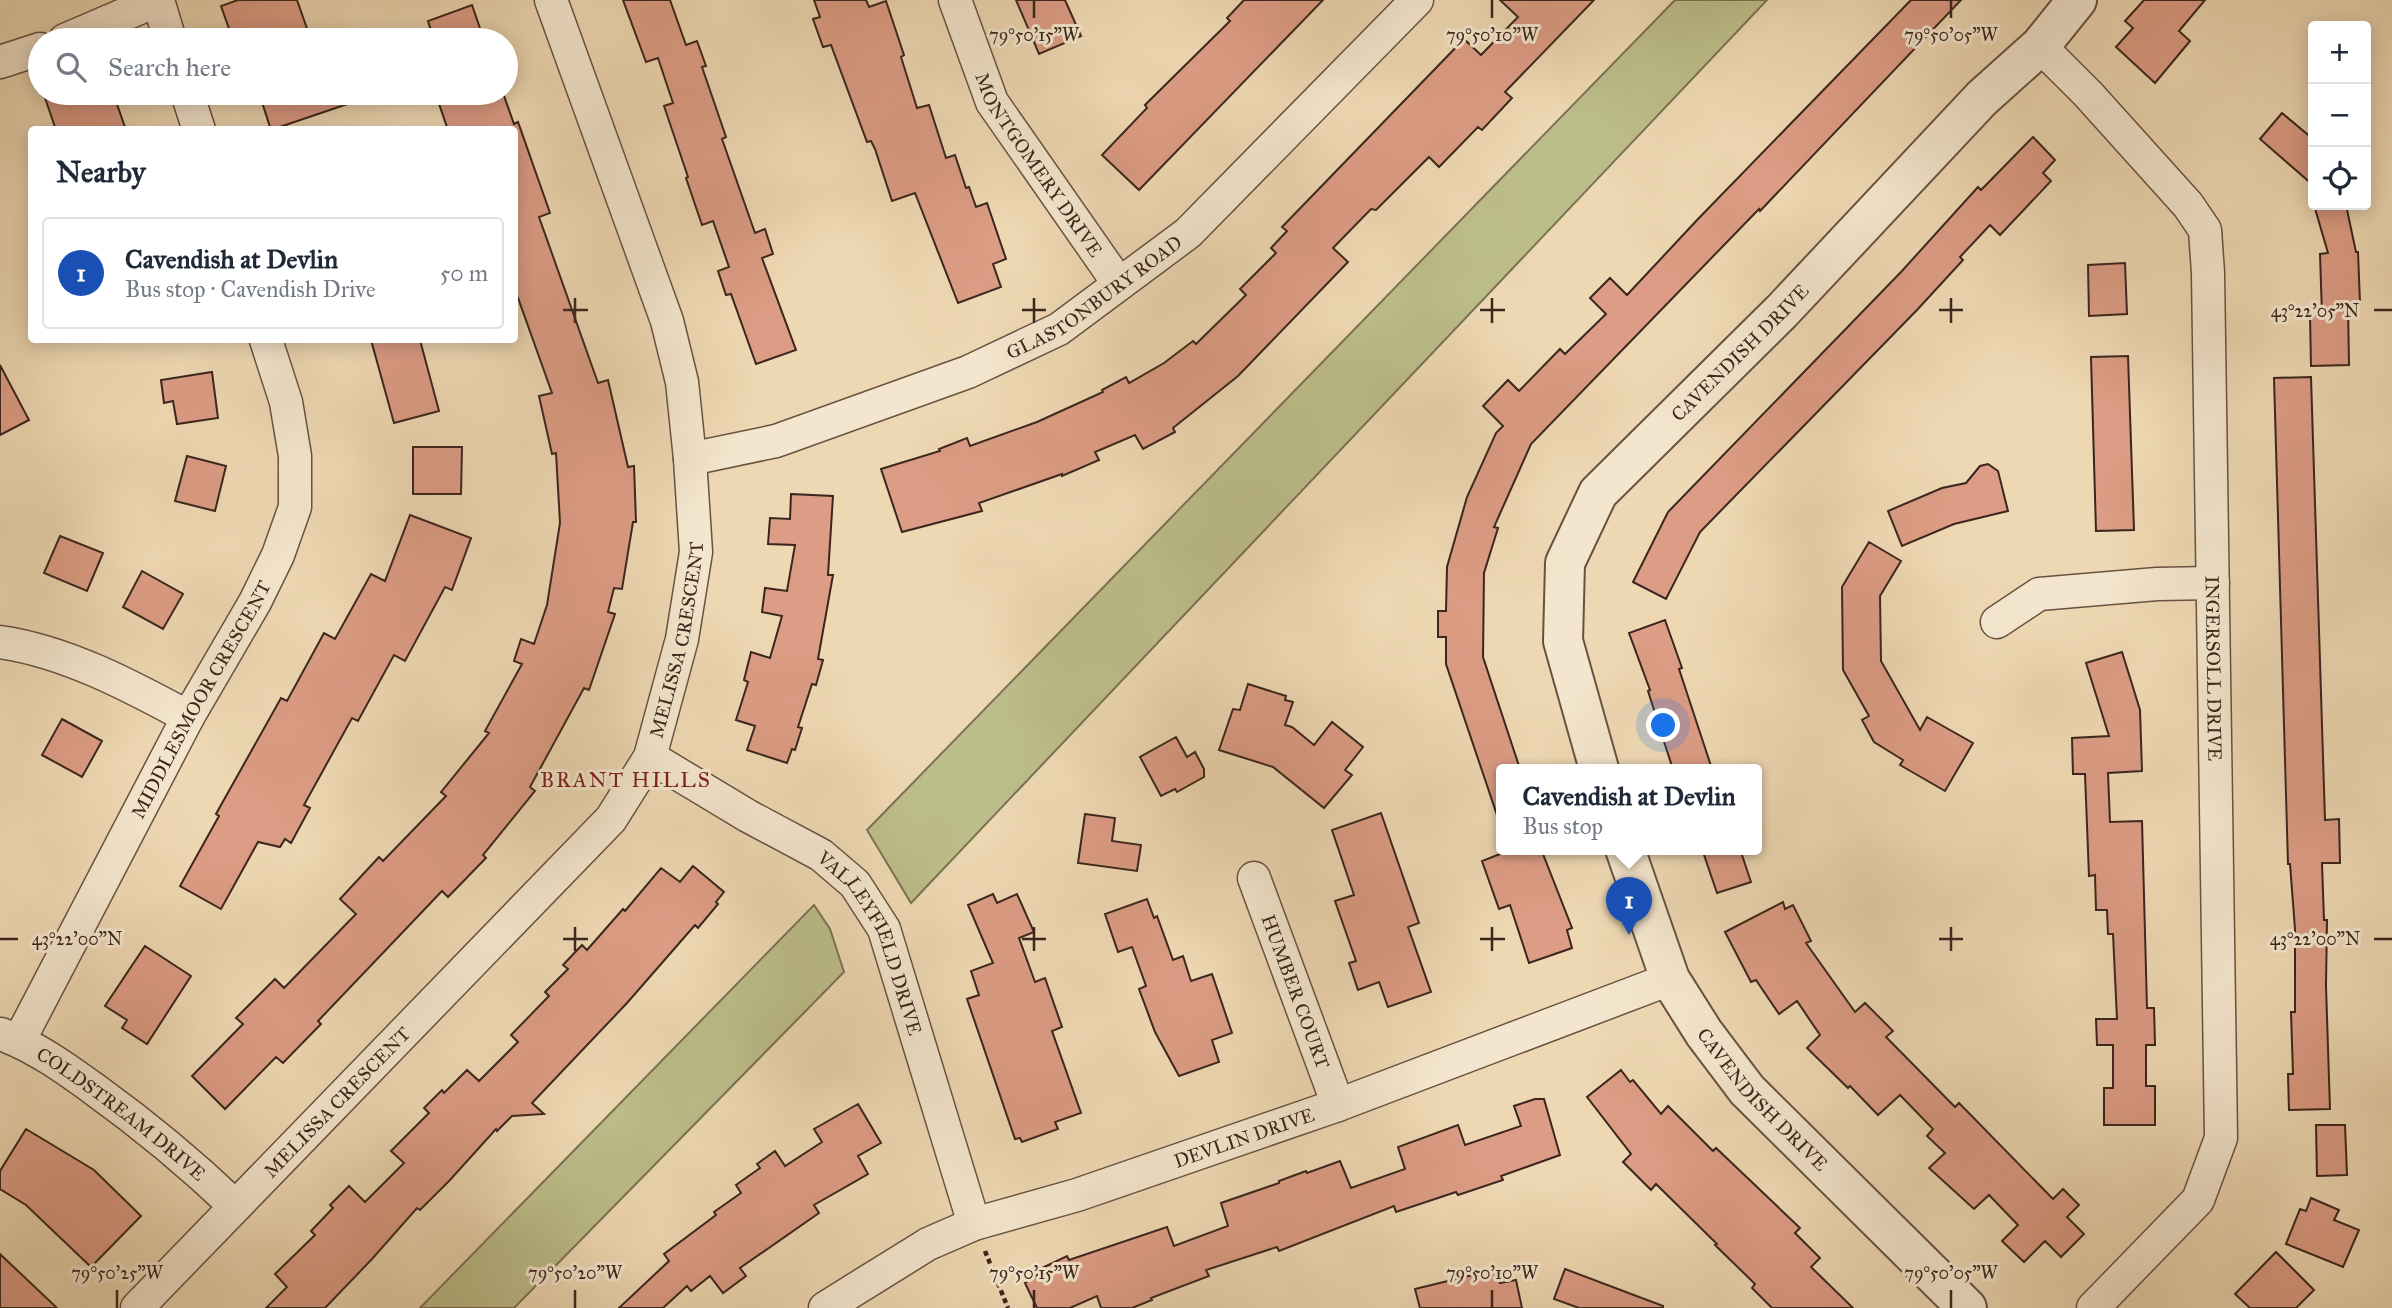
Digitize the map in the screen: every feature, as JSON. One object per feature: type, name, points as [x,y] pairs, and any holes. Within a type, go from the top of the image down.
[{"type":"street","points":[[93,28],[158,0],[166,28]]},
{"type":"street","name":"MELISSA CRESCENT","points":[[137,1308],[611,818],[650,757],[682,639],[696,552],[682,382],[667,321],[551,0]]},
{"type":"street","name":"MONTGOMERY DRIVE","points":[[955,0],[992,102],[1119,284]]},
{"type":"street","name":"GLASTONBURY ROAD","points":[[690,459],[776,441],[968,372],[1059,329],[1188,233],[1417,0]]},
{"type":"street","name":"CAVENDISH DRIVE","points":[[1598,764],[1563,641],[1565,563],[1598,493],[1782,311],[1982,98],[2040,46],[2077,0]]},
{"type":"street","name":"INGERSOLL DRIVE","points":[[2040,46],[2088,93],[2188,205],[2205,230],[2208,273],[2221,1138],[2198,1200],[2093,1308]]},
{"type":"street","points":[[0,62],[28,53]]},
{"type":"street","points":[[191,105],[198,126]]},
{"type":"street","name":"MIDDLESMOOR CRESCENT","points":[[9,1037],[255,602],[278,555],[295,507],[295,456],[286,402],[267,343]]},
{"type":"street","points":[[1997,622],[2039,594],[2157,584],[2213,583]]},
{"type":"street","points":[[0,642],[20,645],[90,669],[188,717]]},
{"type":"street","name":"VALLEYFIELD DRIVE","points":[[650,757],[748,816],[821,855],[855,884],[884,929],[974,1224]]},
{"type":"street","name":"CAVENDISH DRIVE","points":[[1627,855],[1671,979],[1704,1034],[1747,1090],[1967,1308]]},
{"type":"street","name":"HUMBER COURT","points":[[1254,878],[1338,1105]]},
{"type":"street","name":"DEVLIN DRIVE","points":[[825,1308],[928,1244],[974,1224],[1077,1195],[1338,1105],[1671,979]]},
{"type":"street","name":"COLDSTREAM DRIVE","points":[[9,1037],[56,1062],[127,1112],[201,1173],[235,1206]]},
{"type":"path","points":[[974,1224],[1009,1308]]},
{"type":"green space","points":[[1675,0],[1767,0],[911,903],[867,830]]},
{"type":"green space","points":[[814,905],[830,929],[844,972],[514,1308],[420,1308]]},
{"type":"building","points":[[238,0],[297,0],[307,28],[229,28],[221,6]]},
{"type":"building","points":[[623,0],[670,0],[686,45],[697,41],[706,66],[702,67],[726,137],[722,139],[755,233],[765,229],[773,254],[762,258],[796,350],[756,364],[731,294],[726,295],[718,271],[729,267],[713,221],[702,225],[686,178],[688,177],[664,106],[673,103],[658,58],[646,62]]},
{"type":"building","points":[[814,0],[866,0],[869,7],[886,1],[904,55],[901,57],[917,108],[929,105],[946,158],[955,155],[966,188],[969,187],[976,207],[987,203],[1006,259],[993,264],[1001,287],[958,303],[915,193],[892,201],[875,149],[871,141],[867,142],[831,45],[823,47],[813,19],[820,17]]},
{"type":"building","points":[[1016,0],[1065,0],[1081,36],[1039,54]]},
{"type":"building","points":[[1244,0],[1323,0],[1139,190],[1102,155],[1147,108],[1145,105],[1230,21],[1227,18]]},
{"type":"building","points":[[1500,0],[1594,0],[1505,92],[1512,98],[1482,130],[1478,127],[1439,167],[1429,157],[1376,210],[1371,209],[1333,248],[1348,262],[1238,376],[1173,428],[1175,432],[1143,449],[1135,435],[1095,452],[1099,460],[1062,476],[979,503],[982,511],[902,532],[881,469],[940,451],[939,449],[967,438],[970,446],[1037,422],[1103,392],[1102,390],[1126,377],[1129,383],[1164,363],[1193,341],[1196,344],[1246,295],[1240,289],[1276,253],[1271,248],[1287,231],[1282,227],[1464,39],[1481,55],[1518,17]]},
{"type":"building","points":[[1911,0],[1961,0],[1760,211],[1759,209],[1531,444],[1494,527],[1498,528],[1484,573],[1483,657],[1518,764],[1496,764],[1496,812],[1446,664],[1446,637],[1438,637],[1438,611],[1446,611],[1447,567],[1467,497],[1496,433],[1503,426],[1483,406],[1508,380],[1519,391],[1560,349],[1565,354],[1606,314],[1590,298],[1610,278],[1627,295]]},
{"type":"building","points":[[2144,0],[2205,0],[2179,31],[2190,41],[2155,83],[2116,47],[2133,28],[2125,21]]},
{"type":"building","points":[[472,5],[480,28],[430,28],[428,21]]},
{"type":"building","points":[[47,105],[117,105],[125,126],[55,126]]},
{"type":"building","points":[[263,105],[345,105],[283,126],[270,126]]},
{"type":"building","points":[[439,105],[507,105],[514,124],[518,122],[550,213],[539,217],[598,383],[608,380],[628,467],[634,466],[636,522],[633,522],[622,589],[614,588],[608,612],[615,614],[589,690],[584,688],[530,787],[535,791],[483,855],[486,858],[448,897],[442,891],[318,1021],[321,1024],[283,1063],[276,1057],[225,1109],[192,1076],[243,1024],[236,1018],[275,979],[284,988],[356,914],[340,899],[379,857],[383,861],[446,796],[441,792],[489,733],[485,731],[522,664],[514,661],[521,639],[534,644],[547,605],[560,523],[556,453],[552,454],[539,396],[552,393],[518,298],[518,126],[447,126]]},
{"type":"building","points":[[2282,113],[2308,135],[2308,181],[2260,139]]},
{"type":"building","points":[[2033,137],[2055,160],[2043,173],[2051,181],[2000,235],[1990,225],[1960,257],[1963,260],[1917,310],[1700,532],[1666,599],[1633,582],[1668,512],[1901,272],[1978,187],[1981,190]]},
{"type":"building","points":[[2315,210],[2347,210],[2358,252],[2360,303],[2348,304],[2349,365],[2311,366],[2310,315],[2322,315],[2320,254],[2328,253]]},
{"type":"building","points":[[2125,263],[2127,314],[2089,316],[2088,265]]},
{"type":"building","points":[[372,343],[421,343],[439,411],[394,423]]},
{"type":"building","points":[[2128,356],[2134,530],[2096,531],[2091,357]]},
{"type":"building","points":[[0,365],[29,420],[0,435]]},
{"type":"building","points":[[212,372],[218,418],[177,424],[173,401],[164,403],[161,380]]},
{"type":"building","points":[[2311,377],[2325,820],[2339,819],[2340,863],[2322,863],[2324,920],[2327,920],[2330,1109],[2289,1110],[2288,1074],[2293,1074],[2291,1012],[2295,1012],[2295,929],[2288,864],[2274,378]]},
{"type":"building","points":[[413,447],[462,447],[461,494],[413,494]]},
{"type":"building","points":[[187,456],[226,466],[215,511],[175,501]]},
{"type":"building","points":[[1988,464],[1998,471],[2008,511],[1954,524],[1902,546],[1888,511],[1942,488],[1966,483],[1980,466]]},
{"type":"building","points":[[791,494],[833,496],[828,575],[833,575],[818,659],[823,660],[816,685],[812,684],[798,727],[802,728],[795,750],[792,749],[787,763],[747,750],[755,726],[736,720],[748,682],[744,680],[751,652],[770,658],[782,616],[762,612],[765,588],[787,591],[795,545],[768,544],[770,518],[790,519]]},
{"type":"building","points":[[410,515],[471,538],[452,590],[445,587],[405,661],[394,655],[358,721],[352,718],[304,805],[310,808],[291,843],[285,839],[280,847],[258,842],[221,909],[180,886],[219,816],[216,814],[281,698],[287,701],[324,633],[335,639],[371,574],[385,581]]},
{"type":"building","points":[[60,536],[103,553],[87,591],[44,573]]},
{"type":"building","points":[[1869,542],[1901,561],[1880,596],[1881,661],[1920,730],[1927,717],[1973,743],[1945,791],[1900,765],[1903,760],[1874,742],[1862,720],[1869,716],[1843,670],[1842,587]]},
{"type":"building","points":[[142,571],[183,594],[163,629],[123,607]]},
{"type":"building","points":[[1665,620],[1710,764],[1671,764],[1648,691],[1650,690],[1629,633]]},
{"type":"building","points":[[2122,652],[2140,710],[2142,771],[2108,773],[2110,822],[2142,821],[2147,1008],[2154,1008],[2155,1045],[2146,1045],[2146,1086],[2155,1086],[2155,1125],[2104,1125],[2104,1088],[2113,1088],[2113,1045],[2097,1045],[2096,1019],[2117,1019],[2113,934],[2108,934],[2107,910],[2096,910],[2095,875],[2089,876],[2085,774],[2073,774],[2072,738],[2109,736],[2086,663]]},
{"type":"building","points":[[1248,684],[1286,696],[1285,700],[1293,702],[1285,725],[1292,727],[1314,745],[1332,722],[1363,747],[1345,770],[1352,775],[1324,808],[1273,767],[1219,750],[1233,709],[1240,710]]},
{"type":"building","points":[[62,719],[102,741],[82,777],[42,755]]},
{"type":"building","points":[[1176,737],[1187,757],[1195,752],[1204,769],[1204,777],[1177,792],[1175,789],[1161,796],[1140,757]]},
{"type":"building","points":[[1381,813],[1419,923],[1408,927],[1431,992],[1388,1007],[1379,982],[1358,990],[1349,963],[1356,961],[1335,901],[1354,895],[1332,830]]},
{"type":"building","points":[[1085,814],[1115,818],[1112,841],[1141,845],[1137,871],[1078,863]]},
{"type":"building","points":[[1497,855],[1543,855],[1572,928],[1567,930],[1572,948],[1529,963],[1510,905],[1499,909],[1482,861]]},
{"type":"building","points":[[1704,855],[1742,855],[1751,882],[1717,893]]},
{"type":"building","points":[[693,866],[724,892],[716,902],[718,904],[698,928],[695,925],[627,1003],[532,1103],[544,1114],[512,1116],[497,1131],[496,1129],[420,1210],[417,1208],[325,1308],[266,1308],[287,1287],[275,1274],[315,1235],[311,1231],[333,1208],[330,1205],[349,1186],[365,1202],[404,1163],[391,1151],[429,1113],[424,1108],[467,1070],[479,1081],[518,1042],[511,1035],[549,996],[545,992],[568,969],[563,965],[582,945],[587,950],[661,868],[680,882]]},
{"type":"building","points":[[993,894],[997,903],[1017,894],[1034,932],[1019,938],[1035,982],[1045,978],[1062,1027],[1052,1031],[1081,1113],[1055,1122],[1058,1129],[1022,1142],[1020,1138],[1015,1139],[967,999],[979,995],[971,971],[993,963],[968,905]]},
{"type":"building","points":[[1147,899],[1154,918],[1157,916],[1173,960],[1183,956],[1191,981],[1212,974],[1232,1033],[1212,1040],[1219,1062],[1179,1076],[1155,1032],[1139,989],[1146,986],[1132,947],[1118,952],[1105,914]]},
{"type":"building","points":[[1783,902],[1785,909],[1793,905],[1811,941],[1806,943],[1855,1012],[1865,1003],[1893,1031],[1886,1037],[1955,1107],[1959,1103],[2053,1199],[2063,1189],[2079,1205],[2067,1217],[2084,1234],[2061,1257],[2045,1241],[2024,1262],[2002,1241],[2018,1225],[1989,1195],[1974,1209],[1929,1168],[1945,1153],[1927,1136],[1933,1129],[1900,1095],[1878,1115],[1807,1048],[1820,1035],[1797,1001],[1779,1014],[1756,980],[1751,982],[1725,932]]},
{"type":"building","points":[[145,946],[191,976],[147,1044],[122,1028],[127,1020],[105,1006]]},
{"type":"building","points":[[1621,1070],[1630,1082],[1633,1080],[1661,1114],[1668,1106],[1713,1151],[1716,1148],[1800,1228],[1795,1233],[1820,1258],[1811,1267],[1853,1308],[1772,1308],[1752,1288],[1755,1284],[1656,1184],[1651,1190],[1623,1162],[1631,1154],[1587,1097]]},
{"type":"building","points":[[1544,1099],[1560,1155],[1501,1176],[1503,1180],[1396,1212],[1394,1206],[1279,1251],[1277,1247],[1206,1270],[1209,1276],[1132,1308],[1101,1308],[1097,1296],[1070,1308],[1037,1308],[1025,1283],[1040,1273],[1038,1270],[1067,1256],[1069,1260],[1167,1227],[1174,1246],[1228,1226],[1221,1203],[1306,1171],[1307,1173],[1340,1161],[1351,1188],[1405,1169],[1398,1147],[1458,1125],[1465,1145],[1521,1126],[1514,1106]]},
{"type":"building","points":[[858,1104],[881,1143],[858,1156],[868,1174],[814,1205],[819,1213],[740,1268],[746,1276],[723,1293],[710,1276],[691,1291],[687,1286],[663,1308],[619,1308],[669,1261],[664,1254],[741,1193],[736,1185],[760,1168],[757,1164],[775,1151],[785,1166],[822,1142],[814,1129]]},
{"type":"building","points":[[2316,1125],[2345,1125],[2347,1175],[2317,1176]]},
{"type":"building","points":[[26,1129],[94,1170],[141,1216],[91,1267],[26,1205],[0,1189],[0,1171]]},
{"type":"building","points":[[2311,1198],[2339,1210],[2334,1220],[2359,1230],[2343,1267],[2286,1244],[2300,1209],[2306,1211]]},
{"type":"building","points":[[2276,1252],[2314,1290],[2296,1308],[2250,1308],[2235,1294]]},
{"type":"building","points":[[0,1254],[57,1308],[0,1308]]},
{"type":"building","points":[[1497,1269],[1500,1283],[1516,1280],[1522,1308],[1420,1308],[1415,1289]]},
{"type":"building","points":[[1565,1269],[1663,1308],[1579,1308],[1554,1299]]},
{"type":"place","name":"Cavendish at Devlin","points":[[1629,935]]},
{"type":"district","name":"BRANT HILLS","points":[[626,780]]}]
